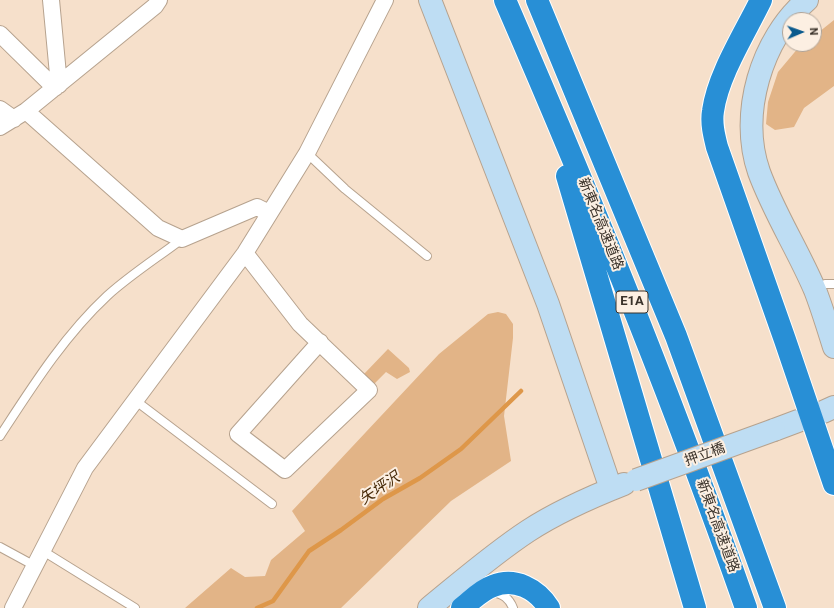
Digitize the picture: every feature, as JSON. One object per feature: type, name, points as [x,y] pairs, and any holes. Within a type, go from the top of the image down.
[{"type":"highway","name":"新東名高速道路","points":[[505,0],[649,345],[746,608]]},
{"type":"highway","name":"新東名高速道路","points":[[537,0],[676,336],[775,608]]},
{"type":"highway","points":[[761,0],[718,88],[713,112],[713,132],[834,484]]},
{"type":"highway","points":[[528,52],[592,258],[695,608]]},
{"type":"highway","points":[[470,601],[493,586],[512,584],[528,586],[543,599],[548,608]]},
{"type":"street","points":[[51,0],[57,86]]},
{"type":"street","points":[[13,119],[57,86],[155,6],[159,0]]},
{"type":"street","points":[[13,608],[86,468],[246,253],[307,153],[385,0]]},
{"type":"street","points":[[430,0],[548,304],[611,490]]},
{"type":"street","points":[[807,0],[787,21],[766,56],[754,97],[753,144],[759,171],[767,190],[824,287],[834,347]]},
{"type":"street","points":[[0,34],[57,86]]},
{"type":"street","points":[[0,108],[158,228],[182,239],[257,207],[269,213]]},
{"type":"street","points":[[246,253],[300,324],[320,342],[369,390],[285,470],[238,434],[320,342]]},
{"type":"street","name":"押立橋","points":[[429,608],[529,531],[577,505],[636,480],[798,421]]},
{"type":"lane","points":[[307,153],[346,189],[427,256]]},
{"type":"lane","points":[[0,436],[30,390],[74,330],[108,296],[182,239]]},
{"type":"lane","points":[[136,401],[272,504]]},
{"type":"lane","points":[[0,547],[35,566]]},
{"type":"lane","points":[[43,551],[135,608]]},
{"type":"lane","points":[[470,601],[492,592],[502,594],[510,601],[513,608]]},
{"type":"shaded area","points":[[834,20],[834,86],[804,108],[794,127],[775,130],[766,124],[768,102],[778,72],[795,52],[822,52],[822,30]]},
{"type":"shaded area","points":[[498,312],[506,314],[513,324],[513,338],[504,416],[511,461],[451,501],[341,608],[185,608],[231,568],[245,577],[265,576],[271,560],[305,531],[292,511],[439,354],[488,314]]},
{"type":"shaded area","points":[[388,349],[409,368],[410,372],[397,379],[386,372],[374,384],[364,374]]},
{"type":"waterway","name":"矢坪沢","points":[[257,608],[273,601],[309,551],[341,530],[383,499],[420,478],[461,449],[521,391]]}]
